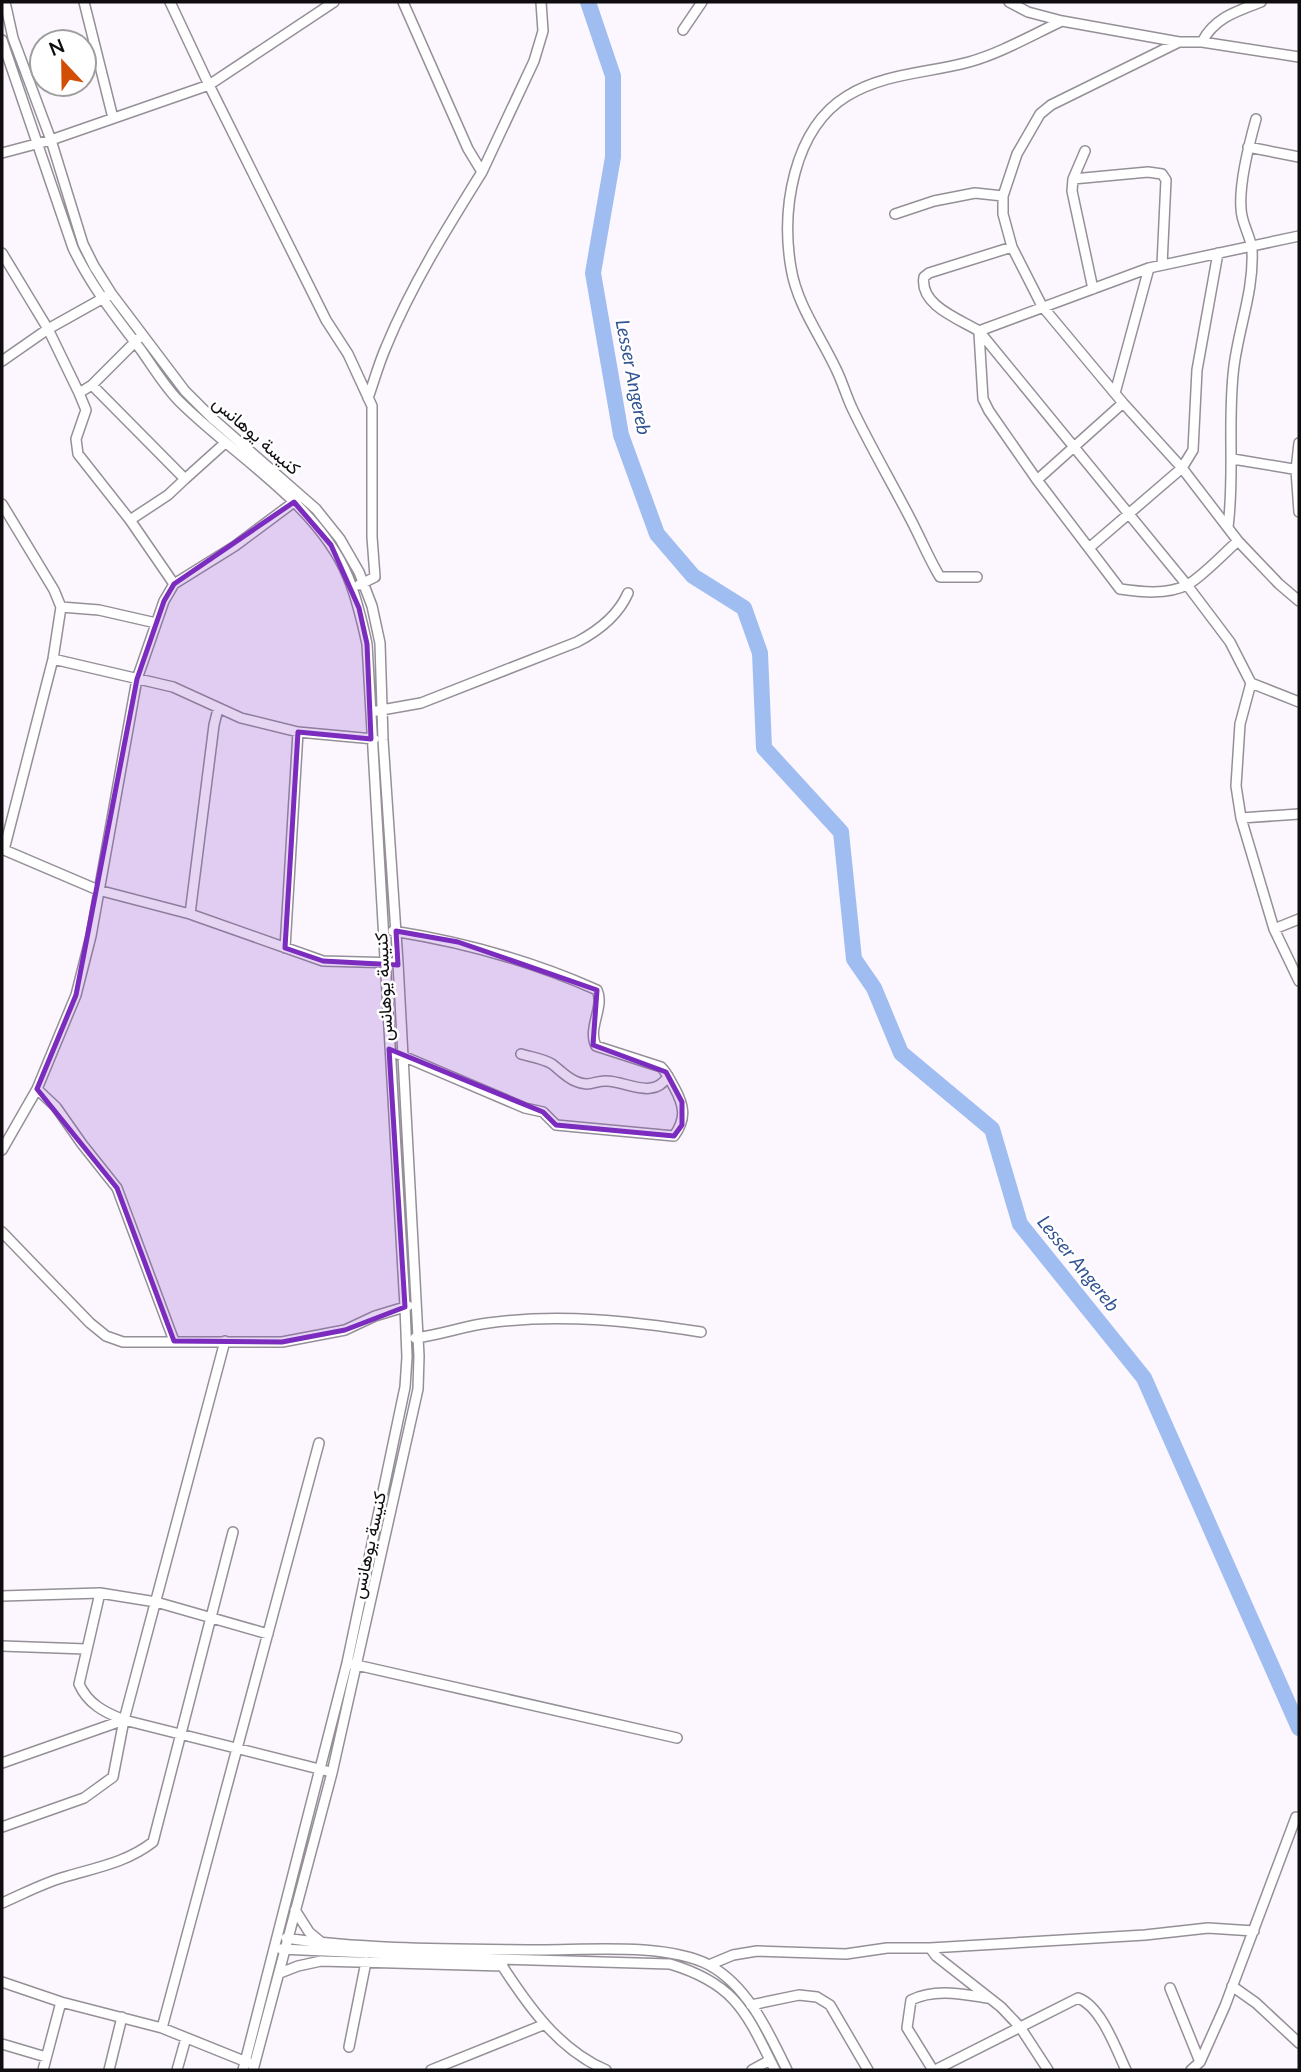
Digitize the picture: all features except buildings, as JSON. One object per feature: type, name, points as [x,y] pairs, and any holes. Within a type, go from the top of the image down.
[{"type":"street","points":[[84,2],[113,118]]},
{"type":"street","points":[[170,2],[326,320],[348,354],[372,406],[372,537],[375,577],[352,587]]},
{"type":"street","points":[[2,153],[51,140],[209,85],[334,2]]},
{"type":"street","points":[[403,2],[468,149],[482,172]]},
{"type":"street","points":[[368,398],[386,346],[444,233],[482,172],[534,61],[542,31],[541,2]]},
{"type":"street","points":[[683,30],[702,2]]},
{"type":"street","points":[[1009,2],[1028,12],[1062,21],[1179,42],[1202,42],[1299,57]]},
{"type":"street","points":[[1202,42],[1208,30],[1228,14],[1261,2]]},
{"type":"street","points":[[2,22],[6,6]]},
{"type":"street","name":"كنيسة يوهانس","points":[[6,6],[18,54],[51,140],[83,244],[94,267],[185,391],[212,418],[303,496],[340,539],[364,584],[380,643],[383,740],[418,1338],[418,1389],[332,1773],[295,1910],[284,1938]]},
{"type":"street","points":[[977,578],[940,577],[851,407],[835,367],[811,325],[798,295],[791,269],[787,233],[790,194],[810,136],[830,110],[848,95],[888,79],[971,61],[1062,21]]},
{"type":"street","points":[[2,40],[73,248],[102,299],[176,398],[294,502],[331,545],[352,587],[367,644],[405,1307],[405,1387],[347,1663],[284,1938],[249,2067]]},
{"type":"street","points":[[1179,42],[1040,114],[1017,154],[1003,196],[1003,214],[1012,247],[1042,306],[1123,403],[1182,468],[1238,541],[1299,601]]},
{"type":"street","points":[[4,51],[18,54]]},
{"type":"street","points":[[1228,527],[1232,492],[1234,364],[1248,300],[1252,247],[1244,227],[1241,207],[1248,147],[1256,118]]},
{"type":"street","points":[[1248,147],[1299,158]]},
{"type":"street","points":[[1086,150],[1073,179],[1072,191],[1093,289]]},
{"type":"street","points":[[1073,179],[1148,172],[1162,174],[1166,180],[1162,265]]},
{"type":"street","points":[[895,214],[934,201],[975,193],[1003,196]]},
{"type":"street","points":[[58,206],[69,202]]},
{"type":"street","points":[[979,331],[1149,268],[1299,236]]},
{"type":"street","points":[[1012,247],[937,269],[924,277],[924,290],[935,305],[979,331],[1186,585],[1230,642],[1251,683],[1299,702]]},
{"type":"street","points":[[2,253],[48,330],[86,410],[76,439],[78,454],[130,520],[174,584]]},
{"type":"street","points":[[1089,548],[1182,468],[1194,450],[1196,370],[1218,253]]},
{"type":"street","points":[[1115,393],[1149,268]]},
{"type":"street","points":[[2,361],[111,293]]},
{"type":"street","points":[[979,331],[983,399],[1037,480],[1120,589],[1162,592],[1186,585],[1238,541]]},
{"type":"street","points":[[79,393],[92,385],[144,335]]},
{"type":"street","points":[[92,385],[185,479]]},
{"type":"street","points":[[1037,480],[1123,403]]},
{"type":"street","points":[[130,520],[168,495],[225,443]]},
{"type":"street","points":[[1299,443],[1299,512]]},
{"type":"street","points":[[1233,459],[1298,470]]},
{"type":"street","points":[[2,1150],[37,1089],[76,995],[90,936],[137,679],[164,601],[174,584],[235,546],[303,496]]},
{"type":"street","points":[[2,504],[54,590],[61,607],[53,659],[3,850],[98,890],[190,914],[323,961],[398,963]]},
{"type":"street","points":[[370,711],[421,703],[595,633],[618,610],[628,593]]},
{"type":"street","points":[[61,607],[99,610],[156,623]]},
{"type":"street","points":[[53,659],[173,687],[241,718],[298,732],[383,740]]},
{"type":"street","points":[[1251,683],[1240,724],[1236,786],[1241,818],[1274,929],[1299,981]]},
{"type":"street","points":[[190,914],[218,709]]},
{"type":"street","points":[[285,948],[298,732]]},
{"type":"street","points":[[1241,818],[1299,814]]},
{"type":"street","points":[[1274,929],[1299,919]]},
{"type":"street","points":[[382,929],[458,942],[546,969],[597,990],[599,996],[593,1031],[596,1046],[661,1067],[682,1102],[682,1125],[674,1136],[556,1125],[543,1112],[525,1108],[402,1055],[390,1054]]},
{"type":"street","points":[[521,1054],[550,1062],[567,1076],[585,1084],[607,1080],[638,1087],[658,1088],[668,1076]]},
{"type":"street","points":[[37,1089],[56,1107],[117,1188],[174,1341]]},
{"type":"street","points":[[2,1232],[106,1336],[123,1342],[282,1342],[345,1330],[416,1302]]},
{"type":"street","points":[[406,1338],[418,1338],[487,1323],[534,1320],[628,1320],[701,1332]]},
{"type":"street","points":[[2,1827],[84,1798],[113,1777],[124,1720],[225,1341]]},
{"type":"street","points":[[162,2028],[319,1443]]},
{"type":"street","points":[[2,1903],[66,1876],[120,1862],[153,1842],[233,1532]]},
{"type":"street","points":[[100,1593],[79,1684],[85,1698],[106,1713],[124,1720],[332,1773]]},
{"type":"street","points":[[2,1596],[100,1593],[156,1602],[268,1634]]},
{"type":"street","points":[[2,1646],[86,1649]]},
{"type":"street","points":[[347,1663],[677,1738]]},
{"type":"street","points":[[2,1763],[124,1720]]},
{"type":"street","points":[[1191,2070],[1200,2062],[1232,1986],[1296,1817]]},
{"type":"street","points":[[295,1910],[309,1932],[323,1943]]},
{"type":"street","points":[[709,1965],[733,1955],[757,1951],[846,1954],[887,1948],[930,1948],[1145,1935],[1208,1928],[1254,1931]]},
{"type":"street","points":[[284,1938],[323,1943],[491,1950],[643,1951],[671,1954],[709,1965],[738,1989],[751,2005],[787,2070]]},
{"type":"street","points":[[930,1948],[936,1956],[1020,2026],[1048,2070]]},
{"type":"street","points":[[281,1949],[501,1963]]},
{"type":"street","points":[[249,2067],[280,1973],[281,1949]]},
{"type":"street","points":[[491,1950],[543,2025],[590,2063],[606,2070]]},
{"type":"street","points":[[280,1973],[321,1961],[670,1964],[696,1972],[731,1996],[746,2015],[775,2070]]},
{"type":"street","points":[[349,2047],[366,1962]]},
{"type":"street","points":[[2,1982],[61,2002],[162,2028],[249,2067]]},
{"type":"street","points":[[1232,1986],[1256,2003],[1299,2043]]},
{"type":"street","points":[[1170,1988],[1200,2062]]},
{"type":"street","points":[[989,1998],[934,1993],[911,2000],[907,2028],[934,2070],[1078,1998],[1086,2000],[1097,2012],[1126,2070]]},
{"type":"street","points":[[751,2005],[799,1995],[817,1997],[830,2006],[868,2070]]},
{"type":"street","points":[[43,2070],[61,2002]]},
{"type":"street","points":[[109,2070],[122,2017]]},
{"type":"street","points":[[430,2070],[543,2025]]},
{"type":"street","points":[[177,2070],[186,2038]]},
{"type":"street","points":[[2,2044],[46,2057]]},
{"type":"street","points":[[752,2070],[770,2060]]},
{"type":"highlighted area","points":[[294,502],[331,545],[359,608],[367,644],[371,739],[298,732],[285,948],[323,961],[398,965],[396,931],[458,942],[597,990],[593,1045],[666,1072],[682,1102],[682,1125],[674,1136],[556,1125],[543,1112],[389,1049],[405,1307],[345,1330],[282,1342],[174,1341],[117,1188],[37,1089],[76,995],[137,679],[164,601],[174,584]]},
{"type":"waterway","name":"Lesser Angereb","points":[[588,2],[613,76],[613,157],[593,273],[621,435],[657,534],[693,576],[744,608],[760,653],[764,748],[841,832],[854,959],[874,988],[901,1053],[992,1129],[1020,1224],[1144,1378],[1299,1728]]}]
